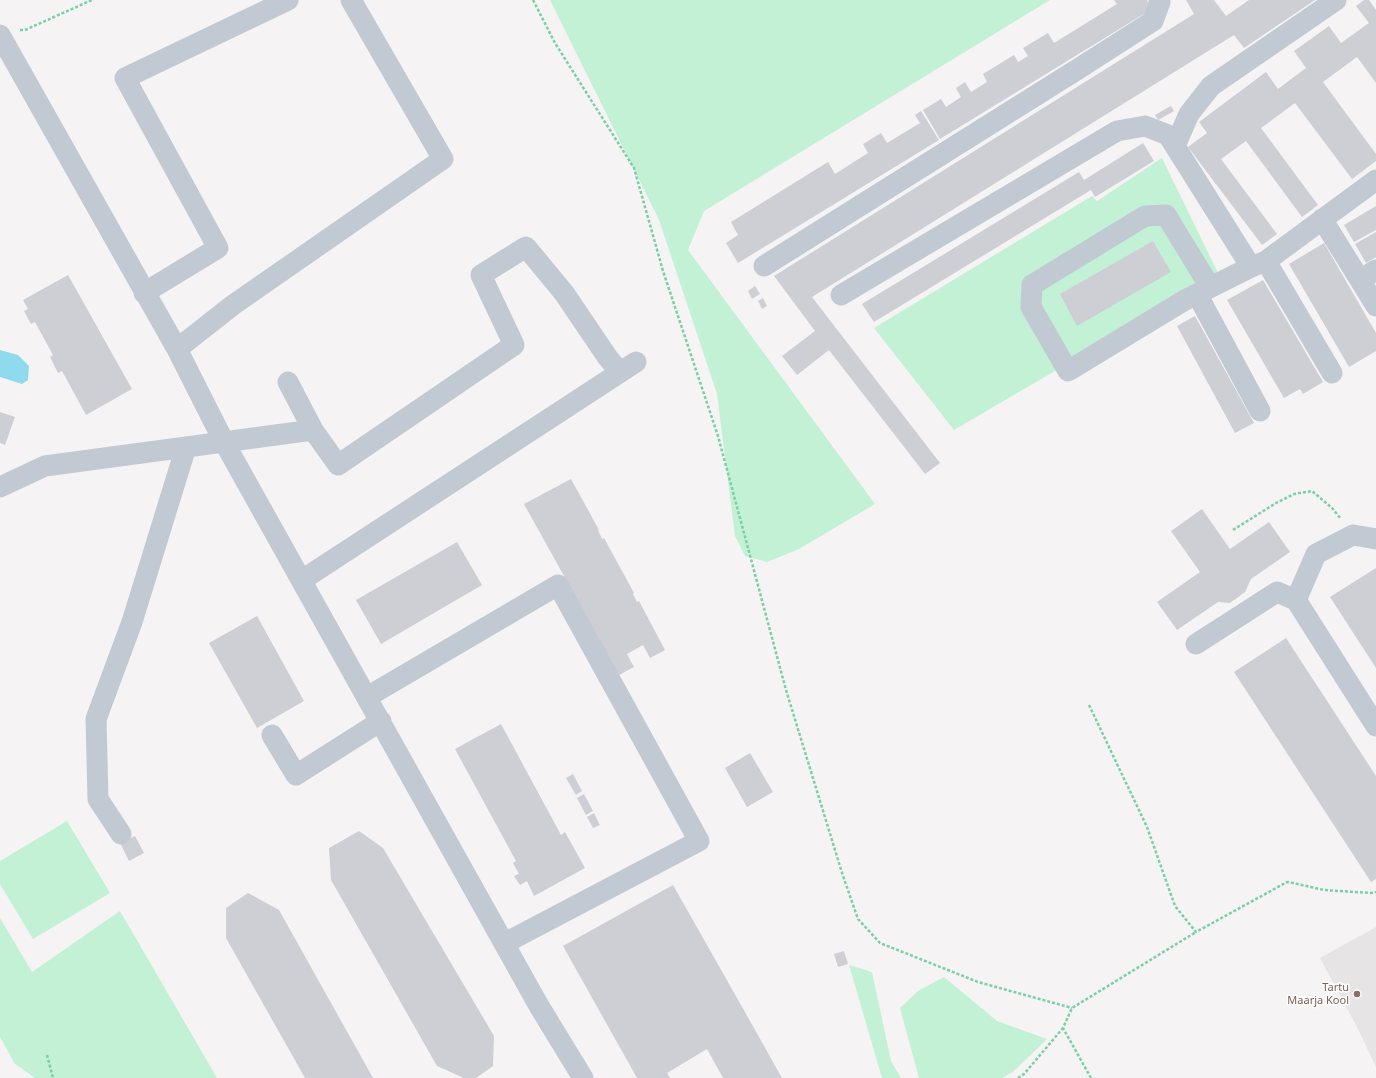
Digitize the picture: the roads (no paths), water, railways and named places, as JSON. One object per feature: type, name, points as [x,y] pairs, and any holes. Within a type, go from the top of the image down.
[{"type":"lane","points":[[144,293],[218,248],[125,78],[288,0]]},
{"type":"lane","points":[[176,349],[240,301],[444,159],[351,0]]},
{"type":"lane","points":[[764,266],[1153,21],[1160,2],[1159,0]]},
{"type":"lane","points":[[1175,146],[1189,114],[1211,86],[1336,0]]},
{"type":"lane","points":[[8,36],[144,293],[176,349],[224,442],[539,1006],[583,1078]]},
{"type":"lane","points":[[841,295],[1117,131],[1145,126],[1168,135],[1259,264],[1332,374]]},
{"type":"lane","points":[[1260,411],[1204,290],[1166,215],[1145,216],[1032,285],[1031,306],[1068,371],[1204,290],[1259,264],[1376,180]]},
{"type":"lane","points":[[1322,219],[1368,275],[1376,306]]},
{"type":"lane","points":[[288,382],[313,430],[338,465],[514,345],[481,275],[526,247],[564,293],[608,358],[628,367],[302,580]]},
{"type":"lane","points":[[2,485],[45,466],[313,430]]},
{"type":"lane","points":[[121,834],[98,799],[96,719],[132,622],[186,447]]},
{"type":"lane","points":[[1296,600],[1316,554],[1354,534],[1376,539]]},
{"type":"lane","points":[[367,697],[558,585],[699,841],[504,943]]},
{"type":"lane","points":[[1196,644],[1277,592],[1296,600],[1376,726]]},
{"type":"lane","points":[[272,735],[296,774],[381,721]]},
{"type":"water","points":[[0,350],[18,355],[29,366],[28,380],[22,384],[0,377]]},
{"type":"place","name":"Tartu Maarja Kool","points":[[1357,994]]}]
